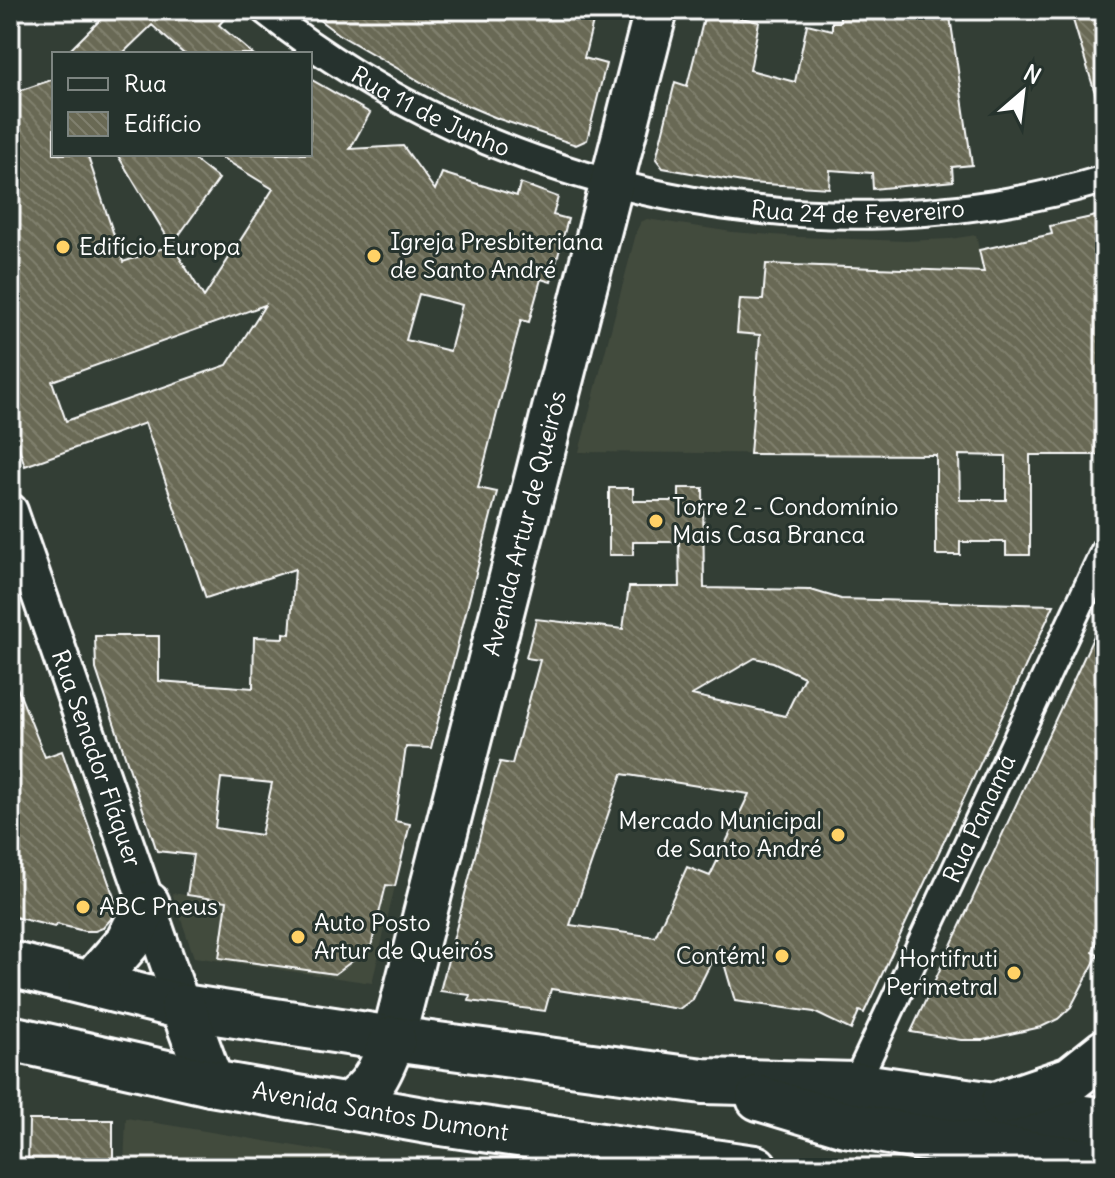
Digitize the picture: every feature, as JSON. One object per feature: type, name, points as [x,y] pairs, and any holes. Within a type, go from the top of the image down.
[{"type":"highway","points":[[91,984],[128,942],[147,904]]},
{"type":"highway","points":[[10,964],[183,1007],[393,1039],[703,1081],[855,1085],[1105,1121]]},
{"type":"highway","points":[[183,1007],[211,1083]]},
{"type":"highway","name":"Avenida Santos Dumont","points":[[10,1038],[211,1083],[434,1122],[755,1168]]},
{"type":"highway","points":[[347,1105],[370,1088],[393,1039]]},
{"type":"highway","points":[[996,1105],[1071,1079],[1105,1052]]},
{"type":"highway","points":[[703,1081],[845,1124],[1105,1164]]},
{"type":"main road","name":"Avenida Artur de Queirós","points":[[393,1039],[656,10]]},
{"type":"street","name":"Rua 11 de Junho","points":[[264,10],[329,58],[424,113],[522,154],[612,183]]},
{"type":"street","name":"Rua 24 de Fevereiro","points":[[612,183],[682,199],[753,209],[852,215],[1001,203],[1105,179]]},
{"type":"street","name":"Rua Senador Fláquer","points":[[10,511],[183,1007]]},
{"type":"street","name":"Rua Panamá","points":[[855,1085],[1105,550]]},
{"type":"shaded area","points":[[647,219],[732,232],[799,237],[906,241],[976,235],[1009,396],[957,406],[964,455],[579,452],[637,230],[641,222]]},
{"type":"shaded area","points":[[285,873],[395,886],[372,983],[194,957],[172,893],[284,909]]},
{"type":"shaded area","points":[[126,1118],[428,1168],[124,1168]]},
{"type":"building","points":[[110,10],[232,10],[219,25],[251,52],[182,52],[152,25],[124,52],[68,52]]},
{"type":"building","points":[[306,10],[596,10],[584,58],[606,64],[587,140],[576,145],[499,119],[447,97],[338,34]]},
{"type":"building","points":[[706,10],[759,22],[750,70],[795,82],[807,24],[832,30],[832,22],[840,22],[840,10],[949,10],[972,165],[952,167],[953,181],[873,189],[872,173],[830,170],[829,188],[748,183],[663,168],[656,159],[675,82],[687,86]]},
{"type":"building","points":[[1070,10],[1105,10],[1105,105],[1099,106]]},
{"type":"building","points":[[52,80],[52,156],[88,156],[123,262],[172,245],[204,297],[273,189],[219,156],[312,156],[312,80],[370,113],[350,149],[403,146],[435,190],[442,173],[517,196],[520,183],[558,197],[553,215],[568,219],[551,282],[541,279],[529,322],[521,320],[510,362],[478,488],[497,492],[431,748],[406,747],[395,821],[410,824],[395,886],[386,885],[371,947],[335,974],[219,958],[227,901],[187,895],[193,855],[157,851],[96,669],[95,636],[159,636],[159,681],[253,688],[254,637],[284,638],[284,633],[290,634],[295,569],[206,598],[145,423],[25,466],[10,421],[10,94]],"holes":[[[419,294],[462,305],[450,351],[406,340]],[[265,305],[227,365],[66,421],[52,381]],[[221,778],[272,783],[261,835],[215,828]]]},
{"type":"building","points":[[118,156],[190,156],[219,179],[172,245]]},
{"type":"building","points":[[1105,214],[1105,455],[1030,455],[1030,555],[1006,555],[1006,542],[960,542],[960,555],[936,555],[936,455],[750,454],[760,335],[737,333],[740,299],[763,300],[766,264],[984,272],[979,250],[1052,234],[1050,226]],"holes":[[[959,455],[1006,456],[1006,500],[960,500]]]},
{"type":"building","points":[[609,488],[633,488],[633,501],[679,501],[679,488],[703,488],[704,588],[811,590],[841,599],[1054,605],[864,1013],[859,1011],[851,1030],[814,1012],[735,1001],[719,946],[693,999],[679,1009],[551,989],[545,1011],[469,1001],[470,995],[440,991],[496,774],[500,762],[512,764],[540,660],[526,658],[536,619],[623,629],[629,587],[680,587],[679,542],[633,542],[633,555],[609,555]],"holes":[[[755,658],[773,662],[804,677],[785,716],[692,695]],[[622,774],[749,794],[710,876],[687,867],[655,937],[570,925]]]},
{"type":"building","points":[[1105,612],[1105,920],[1093,952],[1098,955],[1071,1007],[1058,1019],[1041,1027],[983,1040],[961,1040],[911,1032]]},
{"type":"building","points":[[10,670],[45,757],[62,751],[115,900],[111,919],[95,931],[56,924],[55,927],[10,916]]},
{"type":"building","points":[[29,1120],[113,1120],[113,1168],[28,1168]]},
{"type":"place","name":"Edifício Europa","points":[[63,247]]},
{"type":"place","name":"Igreja Presbiteriana de Santo André","points":[[374,256]]},
{"type":"place","name":"Torre 2 - Condomínio Mais Casa Branca","points":[[656,521]]},
{"type":"place","name":"Mercado Municipal de Santo André","points":[[838,835]]},
{"type":"place","name":"ABC Pneus","points":[[83,907]]},
{"type":"place","name":"Auto Posto Artur de Queirós","points":[[298,937]]},
{"type":"place","name":"Contém!","points":[[782,956]]},
{"type":"place","name":"Hortifruti Perimetral","points":[[1014,973]]}]
